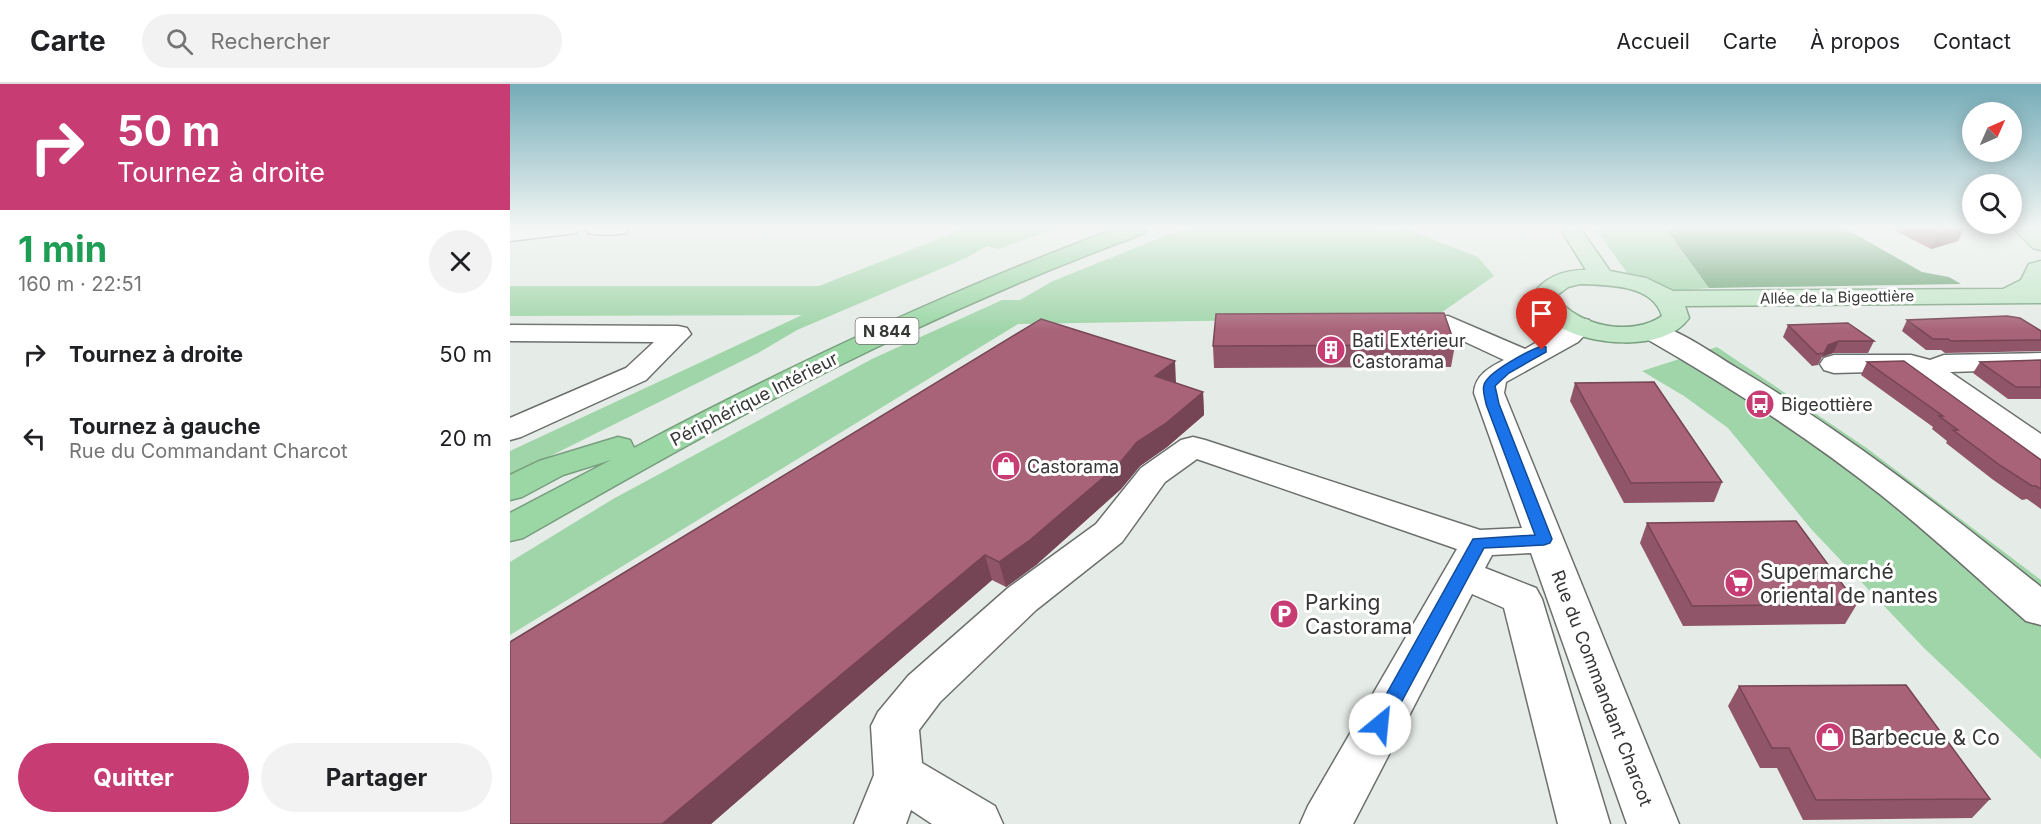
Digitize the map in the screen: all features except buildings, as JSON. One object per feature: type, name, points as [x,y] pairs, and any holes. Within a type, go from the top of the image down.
[{"type":"highway","name":"N 844","points":[[510,504],[762,374],[899,309],[1011,263]]},
{"type":"highway","name":"Périphérique Intérieur","points":[[510,529],[781,383],[924,314],[1044,263]]},
{"type":"highway","points":[[510,544],[673,453],[699,427]]},
{"type":"highway","points":[[510,489],[551,468],[618,447]]},
{"type":"main road","points":[[1593,263],[1602,277]]},
{"type":"main road","points":[[2008,296],[2031,284],[2037,269],[2041,268]]},
{"type":"main road","points":[[1602,277],[1639,284],[1667,299],[1675,309],[1676,318],[1669,326],[1654,332],[1618,334],[1580,326],[1560,317],[1548,306],[1544,296],[1549,287],[1562,280],[1602,277]]},
{"type":"main road","name":"Allée de la Bigeottière","points":[[1667,299],[2041,296]]},
{"type":"street","points":[[1383,325],[1448,324],[1525,359]]},
{"type":"street","name":"Rue du Commandant Charcot","points":[[1580,326],[1568,336],[1496,376],[1489,386],[1489,393],[1653,824]]},
{"type":"street","points":[[1654,332],[1727,373],[1803,422],[1895,489],[2041,610]]},
{"type":"street","points":[[510,333],[678,334],[636,374],[510,430]]},
{"type":"street","points":[[1933,369],[1944,364],[2041,361]]},
{"type":"street","points":[[1834,364],[1911,363],[1933,369],[1941,380],[2041,449]]},
{"type":"street","points":[[879,824],[899,775],[895,726],[924,689],[1022,598],[1109,532],[1153,475],[1193,447],[1470,558],[1522,599],[1584,824]]},
{"type":"street","points":[[1326,824],[1470,558],[1544,539]]},
{"type":"street","points":[[899,775],[955,818]]},
{"type":"shaded area","points":[[879,263],[955,263],[797,330],[758,353],[510,476],[510,451],[802,315],[510,316],[510,286],[819,286]]},
{"type":"shaded area","points":[[1099,263],[1483,263],[1494,276],[1435,317],[1018,324],[510,635],[510,562],[613,499],[872,359],[1002,300],[1020,300],[1053,281]]},
{"type":"shaded area","points":[[1620,263],[1690,263],[1709,288],[1672,291],[1628,274]]},
{"type":"shaded area","points":[[1690,263],[1905,263],[1922,272],[1949,277],[1961,284],[1709,288]]},
{"type":"shaded area","points":[[1717,347],[1868,449],[2041,580],[2041,759],[1924,648],[1812,530],[1728,428],[1684,396],[1642,371]]},
{"type":"place","name":"Bati Extérieur Castorama","points":[[1331,350]]},
{"type":"place","name":"Bigeottière","points":[[1760,404]]},
{"type":"place","name":"Castorama","points":[[1006,466]]},
{"type":"place","name":"Supermarché oriental de nantes","points":[[1739,583]]},
{"type":"place","name":"Parking Castorama","points":[[1284,614]]},
{"type":"place","name":"Barbecue & Co","points":[[1830,737]]},
{"type":"route","points":[[1380,724],[1479,543],[1544,539],[1489,393],[1491,381],[1496,376],[1542,350]]}]
